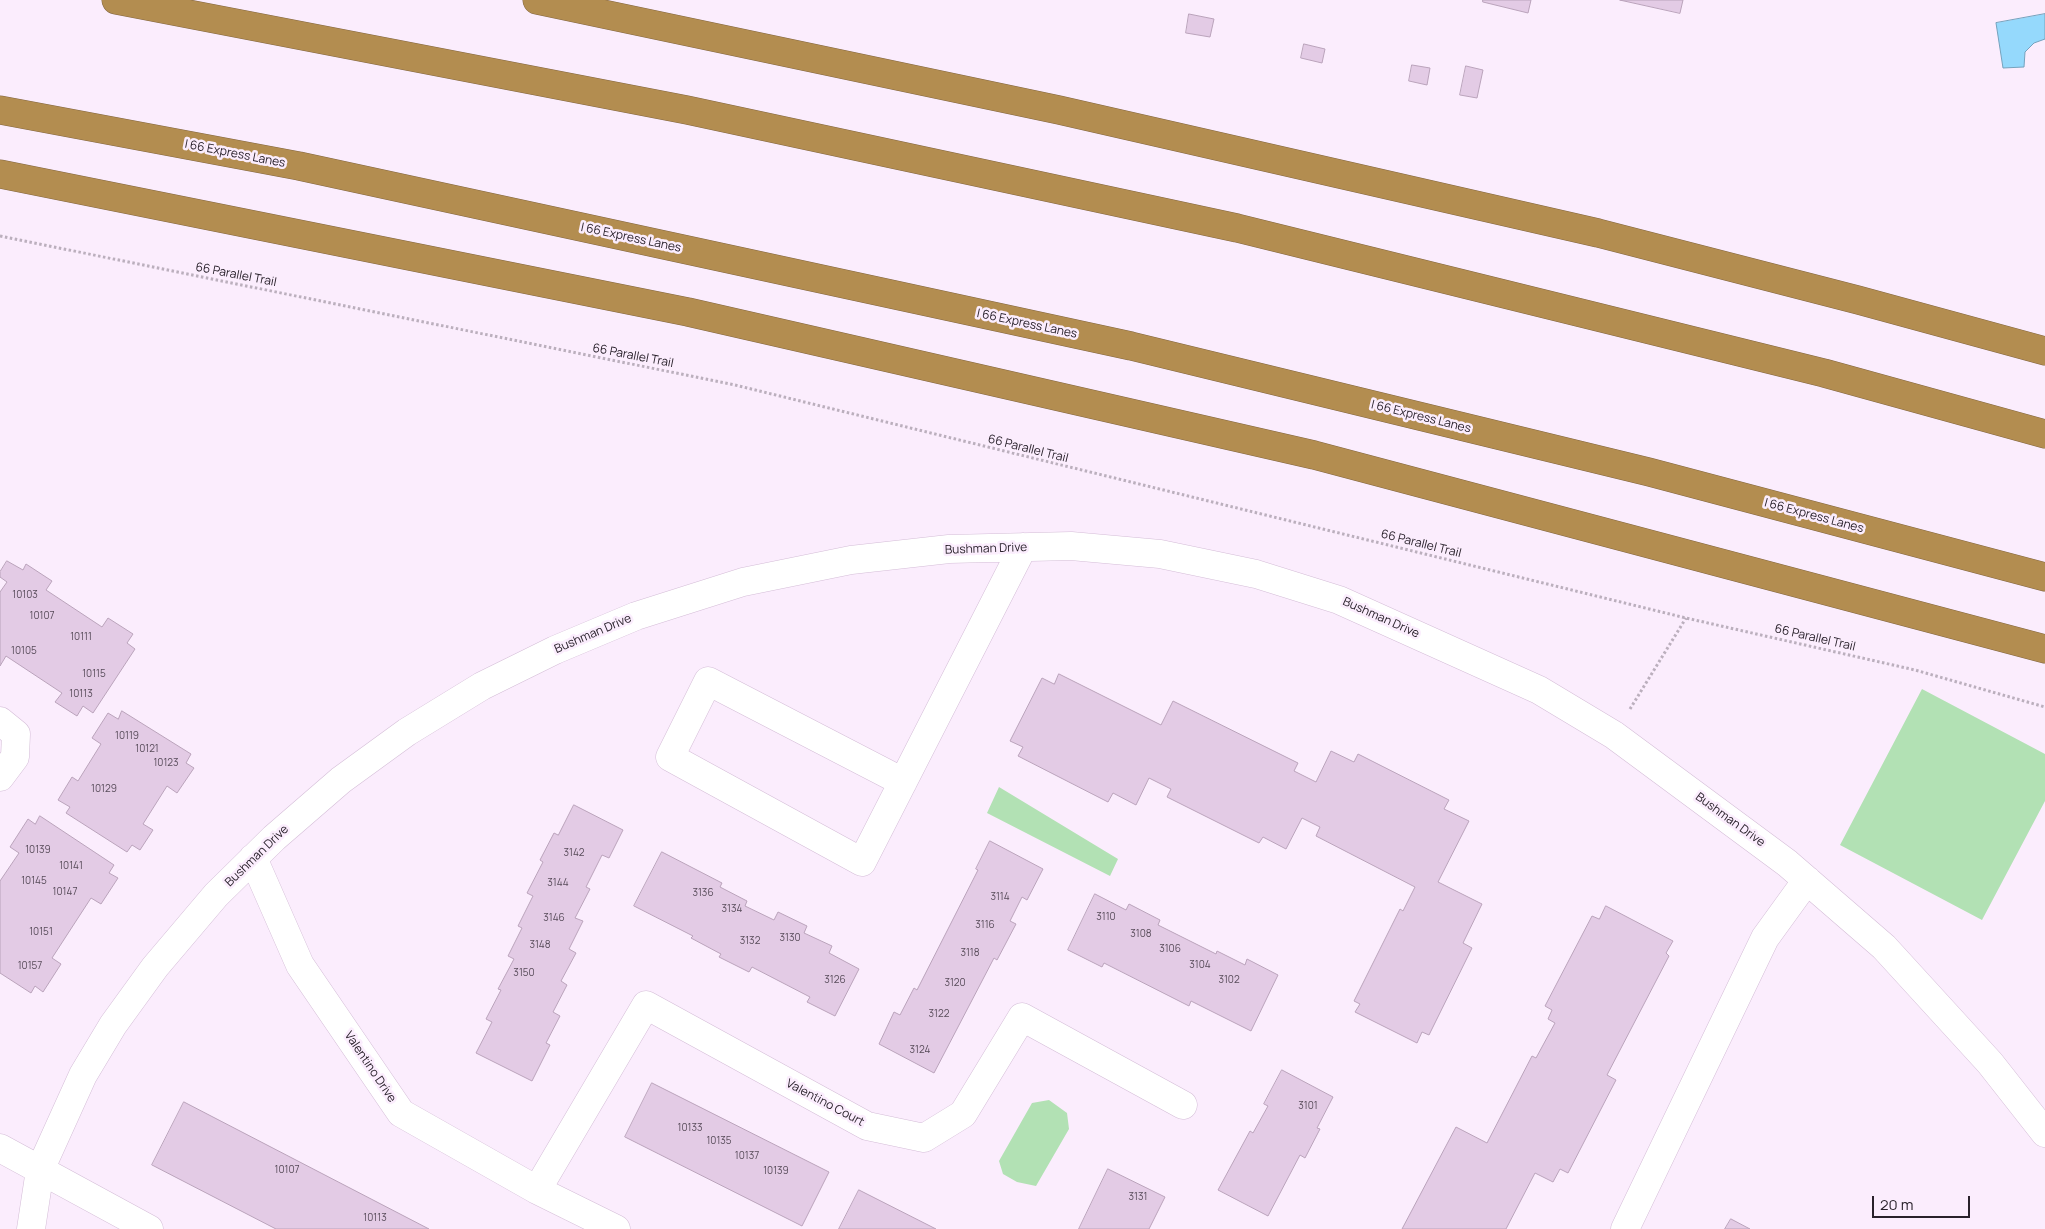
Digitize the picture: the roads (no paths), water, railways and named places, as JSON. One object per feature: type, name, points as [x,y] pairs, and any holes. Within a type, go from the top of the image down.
[{"type":"highway","points":[[116,0],[688,110],[1237,228],[1824,374],[2045,434]]},
{"type":"highway","points":[[537,0],[1050,108],[1589,231],[1858,300],[2045,351]]},
{"type":"highway","name":"I 66 Express Lanes","points":[[0,110],[299,166],[1131,346],[1649,472],[2045,577]]},
{"type":"highway","points":[[0,174],[688,312],[1304,453],[2045,648]]},
{"type":"street","name":"Bushman Drive","points":[[31,1229],[40,1170],[84,1076],[113,1024],[155,967],[216,896],[274,838],[341,780],[407,732],[482,686],[555,650],[636,616],[743,582],[851,560],[950,549],[1070,546],[1160,554],[1256,574],[1339,600],[1539,690],[1614,735],[1787,863],[1884,947],[1990,1063],[2045,1132]]},
{"type":"street","points":[[903,782],[708,681],[670,757],[862,862],[903,782],[1023,547]]},
{"type":"street","points":[[0,721],[16,734],[15,757],[0,777]]},
{"type":"street","name":"Valentino Drive","points":[[253,858],[300,965],[401,1113],[537,1190],[616,1229]]},
{"type":"street","points":[[1625,1229],[1765,938],[1807,880]]},
{"type":"street","name":"Valentino Court","points":[[537,1190],[646,1005],[867,1126],[924,1138],[963,1114],[1022,1017],[1183,1105]]},
{"type":"street","points":[[0,1148],[149,1229]]},
{"type":"water","points":[[2045,14],[2045,39],[2034,43],[2025,52],[2024,67],[2003,68],[1996,23]]}]
